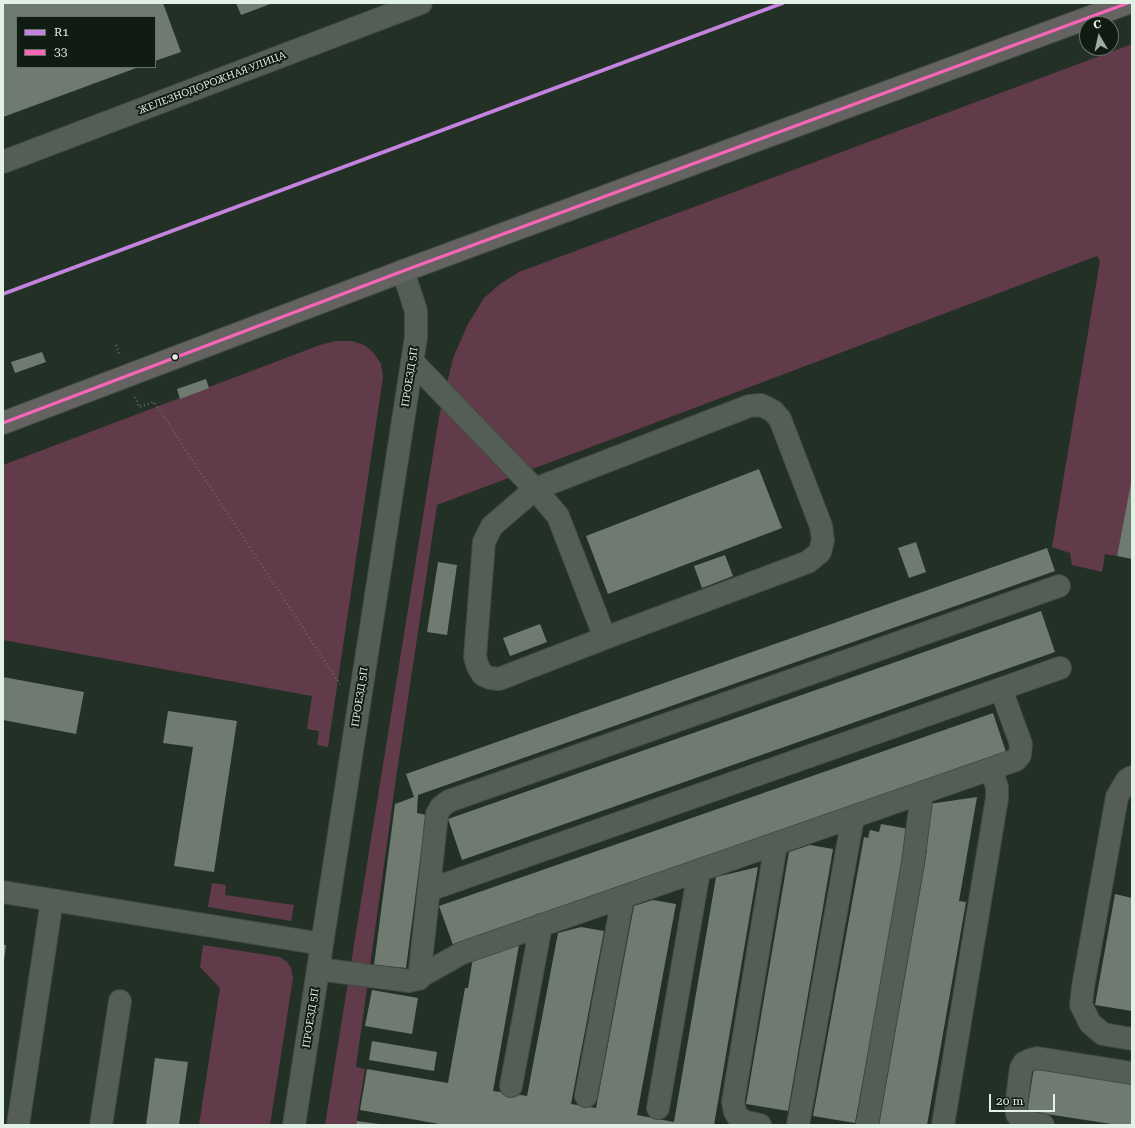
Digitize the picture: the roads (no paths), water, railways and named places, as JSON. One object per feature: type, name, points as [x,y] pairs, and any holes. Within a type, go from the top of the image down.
[{"type":"main road","points":[[3,422],[403,271],[1128,3]]},
{"type":"street","name":"ЖЕЛЕЗНОДОРОЖНАЯ УЛИЦА","points":[[3,162],[421,3]]},
{"type":"street","name":"ПРОЕЗД 5П","points":[[294,1125],[413,362],[416,337],[416,311],[403,271]]},
{"type":"street","points":[[413,362],[535,489],[558,516],[605,638]]},
{"type":"street","points":[[761,405],[773,410],[780,419],[821,526],[823,540],[820,552],[808,562],[605,638],[499,678],[490,678],[483,675],[478,667],[475,657],[484,542],[492,526],[535,489],[749,406],[761,405]]},
{"type":"street","points":[[419,978],[438,814],[441,807],[450,800],[1060,586]]},
{"type":"street","points":[[429,890],[1060,668]]},
{"type":"street","points":[[318,969],[409,981],[419,978],[462,953],[1016,760],[1020,755],[1020,744],[1000,689]]},
{"type":"street","points":[[943,1125],[997,798],[996,787],[991,769]]},
{"type":"street","points":[[1132,777],[1127,780],[1117,797],[1081,1005],[1090,1023],[1103,1034],[1132,1039]]},
{"type":"street","points":[[867,1125],[913,863],[922,793]]},
{"type":"street","points":[[798,1125],[853,817]]},
{"type":"street","points":[[760,1125],[746,1122],[739,1118],[735,1112],[733,1102],[776,844]]},
{"type":"street","points":[[658,1108],[699,871]]},
{"type":"street","points":[[3,892],[322,944]]},
{"type":"street","points":[[586,1096],[623,897]]},
{"type":"street","points":[[18,1125],[52,900]]},
{"type":"street","points":[[511,1086],[541,925]]},
{"type":"street","points":[[102,1125],[120,1001]]},
{"type":"street","points":[[1043,1125],[1021,1120],[1016,1108],[1021,1068],[1024,1063],[1037,1058],[1132,1073]]}]
